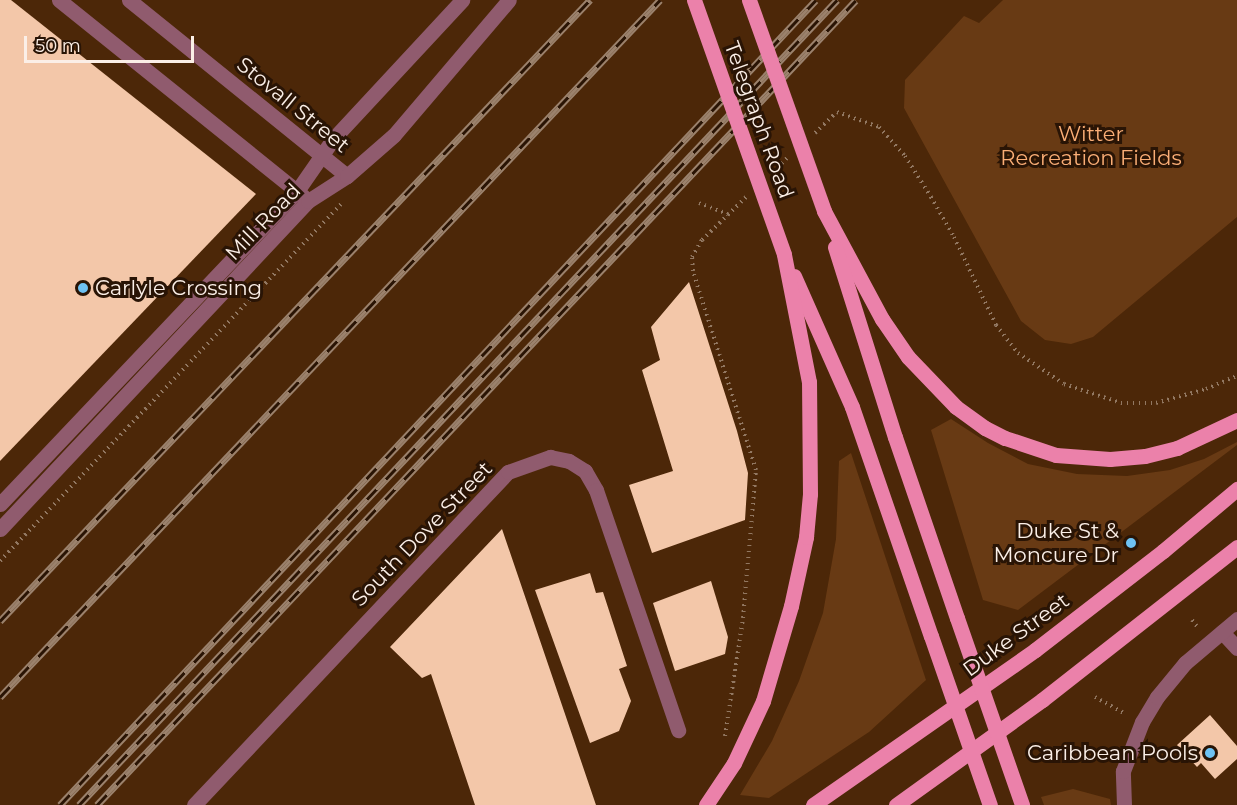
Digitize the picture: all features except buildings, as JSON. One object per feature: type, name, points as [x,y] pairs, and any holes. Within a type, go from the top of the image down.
[{"type":"main road","name":"Telegraph Road","points":[[694,0],[784,254]]},
{"type":"main road","name":"Telegraph Road","points":[[749,0],[824,211]]},
{"type":"main road","points":[[824,211],[882,319],[908,357],[956,407],[985,428],[1030,449],[1056,455],[1110,459],[1145,456],[1177,448],[1237,420]]},
{"type":"main road","points":[[824,211],[895,437],[1022,805]]},
{"type":"main road","points":[[784,254],[852,407],[990,805]]},
{"type":"main road","points":[[706,805],[734,763],[763,701],[783,636],[806,537],[810,494],[809,382],[784,254]]},
{"type":"main road","name":"Duke Street","points":[[813,805],[1035,650],[1163,551],[1237,489]]},
{"type":"main road","points":[[896,805],[1042,700],[1237,547]]},
{"type":"street","points":[[59,0],[303,196]]},
{"type":"street","name":"Stovall Street","points":[[129,0],[347,176]]},
{"type":"street","name":"Mill Road","points":[[0,529],[303,196],[322,154],[462,0]]},
{"type":"street","name":"Mill Road","points":[[0,504],[303,196],[347,176],[393,135],[509,0]]},
{"type":"street","name":"South Dove Street","points":[[194,805],[508,472],[550,457],[569,461],[585,471],[596,490],[678,730]]},
{"type":"street","points":[[1124,805],[1123,771],[1142,722],[1185,663],[1237,618]]},
{"type":"street","points":[[1222,632],[1237,648]]},
{"type":"path","points":[[812,135],[837,112],[879,127],[905,156],[937,207],[996,325],[1018,353],[1064,384],[1121,403],[1155,403],[1206,389],[1237,376]]},
{"type":"path","points":[[770,175],[795,151]]},
{"type":"path","points":[[724,740],[743,618],[756,470],[693,272],[692,257],[702,240],[753,191]]},
{"type":"path","points":[[0,561],[351,195]]},
{"type":"path","points":[[699,203],[728,214]]},
{"type":"green space","name":"Witter Recreation Fields","points":[[1003,0],[1237,0],[1237,217],[1093,337],[1071,344],[1045,340],[1021,321],[904,108],[905,80],[964,16],[979,23]]},
{"type":"green space","points":[[951,419],[988,443],[1028,464],[1077,474],[1127,476],[1170,470],[1204,459],[1237,442],[1237,445],[1018,610],[983,600],[931,430]]},
{"type":"green space","points":[[851,453],[926,680],[869,732],[769,798],[740,795],[772,741],[799,681],[823,613],[836,539],[839,461]]},
{"type":"green space","points":[[1073,789],[1110,799],[1111,805],[1044,805],[1041,797]]},
{"type":"railway","points":[[0,621],[590,0]]},
{"type":"railway","points":[[0,697],[660,0]]},
{"type":"railway","points":[[60,805],[816,0]]},
{"type":"railway","points":[[79,805],[837,0]]},
{"type":"railway","points":[[97,805],[856,0]]},
{"type":"place","name":"Carlyle Crossing","points":[[83,288]]},
{"type":"place","name":"Duke St & Moncure Dr","points":[[1131,543]]},
{"type":"place","name":"Caribbean Pools","points":[[1210,753]]}]
